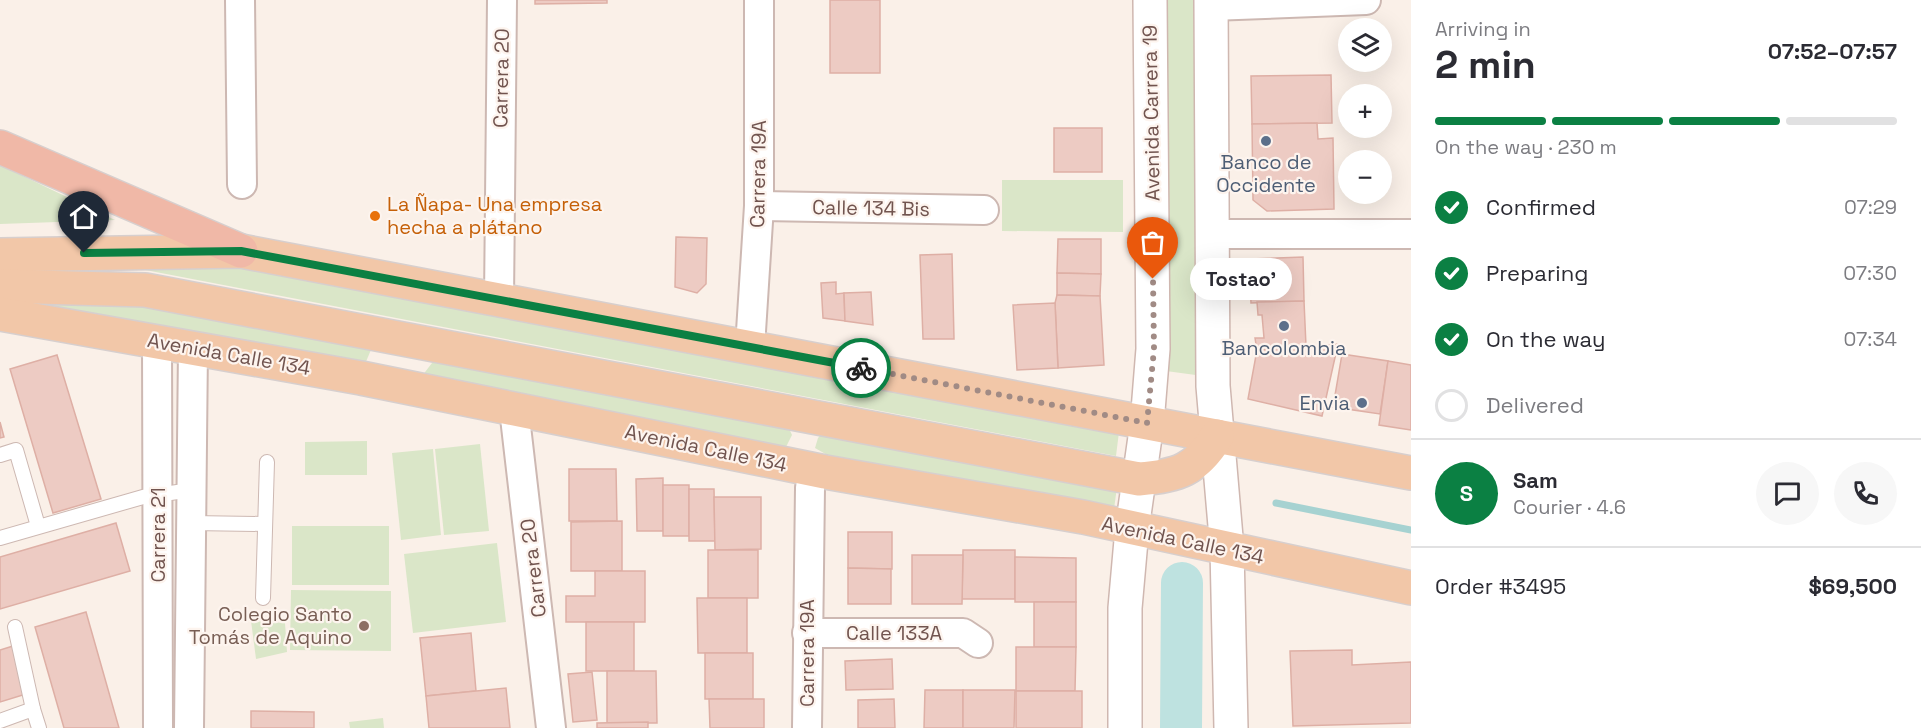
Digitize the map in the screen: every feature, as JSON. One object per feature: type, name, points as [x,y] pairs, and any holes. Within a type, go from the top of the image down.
[{"type":"highway","points":[[0,147],[241,251]]},
{"type":"main road","name":"Avenida Carrera 19","points":[[1125,728],[1125,608],[1132,529],[1147,423],[1154,349],[1150,0]]},
{"type":"main road","points":[[1211,3],[1213,386],[1227,549],[1231,728]]},
{"type":"main road","points":[[0,255],[241,251],[1411,473]]},
{"type":"main road","points":[[0,286],[145,290],[1139,479],[1170,476],[1190,468],[1208,451],[1217,436]]},
{"type":"main road","name":"Avenida Calle 134","points":[[0,314],[361,378],[813,470],[1083,517],[1411,588]]},
{"type":"main road","points":[[361,378],[464,351]]},
{"type":"main road","points":[[798,414],[813,470]]},
{"type":"street","points":[[240,0],[242,184]]},
{"type":"street","name":"Carrera 20","points":[[499,300],[502,0]]},
{"type":"street","name":"Carrera 19A","points":[[750,347],[759,206],[759,0]]},
{"type":"street","points":[[1211,3],[1366,0]]},
{"type":"street","name":"Calle 134 Bis","points":[[759,206],[984,210]]},
{"type":"street","points":[[1213,234],[1411,234]]},
{"type":"street","name":"Carrera 21","points":[[157,341],[158,728]]},
{"type":"street","name":"Carrera 21","points":[[189,728],[193,348]]},
{"type":"street","name":"Carrera 20","points":[[514,409],[551,728]]},
{"type":"street","name":"Carrera 19A","points":[[807,728],[810,488],[813,470]]},
{"type":"street","name":"Calle 133A","points":[[807,633],[963,633],[978,643]]},
{"type":"lane","points":[[0,455],[16,450],[38,526]]},
{"type":"lane","points":[[263,598],[267,462]]},
{"type":"lane","points":[[0,538],[143,497],[191,490]]},
{"type":"lane","points":[[191,523],[265,524]]},
{"type":"lane","points":[[15,627],[39,728]]},
{"type":"lane","points":[[0,721],[33,710]]},
{"type":"green space","points":[[1163,0],[1197,0],[1203,376],[1166,371]]},
{"type":"green space","points":[[0,165],[115,220],[0,224]]},
{"type":"green space","points":[[1002,180],[1123,180],[1123,232],[1002,231]]},
{"type":"green space","points":[[185,257],[1120,424],[1116,456],[135,268]]},
{"type":"green space","points":[[141,296],[373,345],[365,364],[0,297]]},
{"type":"green space","points":[[447,358],[786,422],[792,435],[785,449],[422,376],[432,363]]},
{"type":"green space","points":[[825,430],[1117,487],[1114,509],[829,456],[815,448],[818,438]]},
{"type":"green space","points":[[367,441],[367,475],[305,475],[305,442]]},
{"type":"green space","points":[[480,444],[489,531],[444,535],[435,449]]},
{"type":"green space","points":[[433,449],[441,535],[401,540],[392,453]]},
{"type":"green space","points":[[292,526],[389,526],[389,585],[292,585]]},
{"type":"green space","points":[[497,543],[506,622],[413,633],[404,554]]},
{"type":"green space","points":[[291,590],[391,591],[391,651],[290,650]]},
{"type":"green space","points":[[251,621],[285,623],[287,652],[256,659]]},
{"type":"green space","points":[[383,718],[384,728],[350,728],[349,722]]},
{"type":"building","points":[[535,0],[607,0],[607,3],[535,4]]},
{"type":"building","points":[[830,0],[880,0],[880,73],[830,73]]},
{"type":"building","points":[[1331,75],[1332,123],[1252,124],[1251,76]]},
{"type":"building","points":[[1317,123],[1318,139],[1333,138],[1334,209],[1267,211],[1253,200],[1252,124]]},
{"type":"building","points":[[1054,128],[1102,128],[1102,172],[1054,172]]},
{"type":"building","points":[[676,237],[707,238],[706,284],[697,293],[675,287]]},
{"type":"building","points":[[1058,239],[1101,239],[1101,274],[1057,273]]},
{"type":"building","points":[[952,254],[954,339],[923,339],[920,255]]},
{"type":"building","points":[[1303,257],[1304,301],[1251,303],[1249,259]]},
{"type":"building","points":[[1057,273],[1101,274],[1100,296],[1057,295]]},
{"type":"building","points":[[836,282],[836,294],[844,293],[845,321],[823,318],[821,283]]},
{"type":"building","points":[[871,292],[873,325],[845,321],[844,293]]},
{"type":"building","points":[[1057,295],[1100,296],[1104,365],[1058,368],[1055,303]]},
{"type":"building","name":"Bancolombia","points":[[1304,301],[1306,346],[1257,350],[1255,338],[1264,338],[1262,315],[1258,315],[1257,302]]},
{"type":"building","points":[[1055,303],[1058,368],[1017,370],[1013,305]]},
{"type":"building","points":[[1338,344],[1322,416],[1248,399],[1257,350]]},
{"type":"building","points":[[1342,354],[1388,361],[1380,414],[1333,407]]},
{"type":"building","points":[[57,355],[101,499],[53,513],[10,369]]},
{"type":"building","points":[[1388,361],[1411,365],[1411,430],[1379,425]]},
{"type":"building","points":[[0,422],[4,437],[0,438]]},
{"type":"building","points":[[569,469],[616,469],[617,521],[569,521]]},
{"type":"building","points":[[663,478],[663,531],[637,531],[636,479]]},
{"type":"building","points":[[663,485],[689,485],[689,536],[663,536]]},
{"type":"building","points":[[689,489],[714,489],[715,541],[689,541]]},
{"type":"building","points":[[714,497],[761,497],[761,549],[715,550]]},
{"type":"building","points":[[622,521],[622,571],[571,571],[571,522]]},
{"type":"building","points":[[116,523],[130,571],[0,609],[0,557]]},
{"type":"building","points":[[848,532],[892,532],[892,569],[848,568]]},
{"type":"building","points":[[708,550],[758,550],[758,598],[708,598]]},
{"type":"building","points":[[963,550],[1015,550],[1015,599],[962,599]]},
{"type":"building","points":[[912,555],[963,555],[962,604],[912,604]]},
{"type":"building","points":[[1015,557],[1076,558],[1076,602],[1015,602]]},
{"type":"building","points":[[848,568],[891,569],[891,604],[848,604]]},
{"type":"building","points":[[595,571],[645,571],[645,622],[566,622],[566,596],[595,596]]},
{"type":"building","points":[[697,598],[747,598],[747,653],[698,653]]},
{"type":"building","points":[[1034,602],[1076,602],[1076,647],[1034,647]]},
{"type":"building","points":[[86,612],[119,728],[64,728],[35,627]]},
{"type":"building","points":[[586,622],[634,622],[634,671],[586,671]]},
{"type":"building","points":[[471,633],[476,691],[426,696],[420,638]]},
{"type":"building","points":[[13,646],[26,694],[0,702],[0,650]]},
{"type":"building","points":[[1016,647],[1076,647],[1075,691],[1016,691]]},
{"type":"building","points":[[1352,650],[1352,665],[1411,662],[1411,723],[1293,726],[1290,651]]},
{"type":"building","points":[[705,653],[753,653],[753,699],[705,699]]},
{"type":"building","points":[[892,659],[893,689],[846,690],[845,661]]},
{"type":"building","points":[[607,671],[656,671],[657,723],[607,723]]},
{"type":"building","points":[[592,672],[597,720],[573,722],[568,674]]},
{"type":"building","points":[[506,688],[510,728],[429,728],[426,696]]},
{"type":"building","points":[[925,690],[963,690],[963,728],[924,728]]},
{"type":"building","points":[[963,690],[1015,690],[1014,728],[963,728]]},
{"type":"building","points":[[1016,691],[1082,691],[1082,728],[1016,728]]},
{"type":"building","points":[[709,699],[764,699],[764,728],[710,728]]},
{"type":"building","points":[[894,699],[895,728],[858,728],[858,700]]},
{"type":"building","points":[[251,711],[314,712],[314,728],[251,728]]},
{"type":"building","points":[[648,722],[648,728],[597,728],[597,723]]},
{"type":"waterway","points":[[1276,503],[1411,530]]},
{"type":"waterway","points":[[1181,728],[1182,583]]},
{"type":"way so far","points":[[861,368],[1147,423],[1154,349],[1153,279]]},
{"type":"place","name":"Banco de Occidente","points":[[1266,141]]},
{"type":"place","name":"La Ñapa- Una empresa hecha a plátano","points":[[375,216]]},
{"type":"place","name":"Tostao'","points":[[1153,279]]},
{"type":"place","name":"Bancolombia","points":[[1284,326]]},
{"type":"place","name":"Envia","points":[[1362,403]]},
{"type":"place","name":"Colegio Santo Tomás de Aquino","points":[[364,626]]},
{"type":"route","points":[[84,253],[241,251],[861,368]]}]
